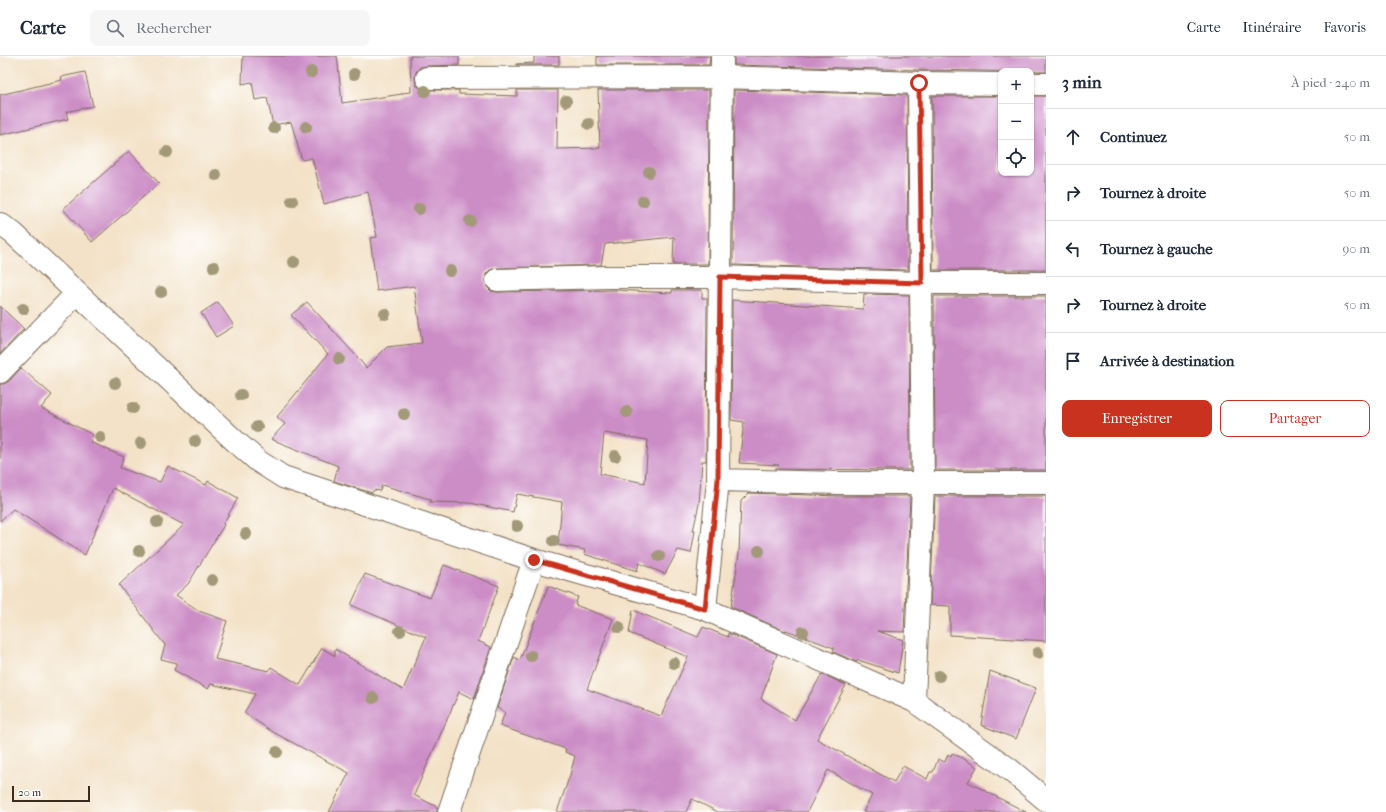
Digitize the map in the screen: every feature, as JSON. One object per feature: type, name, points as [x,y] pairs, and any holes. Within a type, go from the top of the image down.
[{"type":"street","points":[[705,609],[718,480],[722,56]]},
{"type":"street","points":[[427,78],[721,77],[998,84]]},
{"type":"street","points":[[914,701],[923,484],[919,83]]},
{"type":"street","points":[[1034,84],[1046,84]]},
{"type":"street","points":[[0,224],[13,233],[235,441],[258,461],[283,478],[534,560],[705,609],[914,701],[1009,769],[1046,800]]},
{"type":"street","points":[[497,280],[608,277],[720,277],[922,283],[1046,283]]},
{"type":"street","points":[[0,372],[77,293]]},
{"type":"street","points":[[718,480],[923,484],[1046,483]]},
{"type":"street","points":[[449,812],[534,560]]},
{"type":"building","points":[[243,56],[337,56],[342,103],[411,92],[410,56],[459,56],[459,65],[420,67],[416,72],[416,85],[421,89],[427,90],[459,90],[459,94],[517,96],[517,90],[558,90],[557,149],[600,148],[598,90],[709,90],[708,264],[673,264],[674,237],[605,244],[601,265],[497,268],[490,270],[486,274],[485,280],[487,287],[491,291],[497,292],[615,290],[672,293],[672,290],[702,290],[702,298],[707,298],[706,461],[702,461],[699,504],[693,531],[695,531],[691,553],[678,550],[665,574],[639,563],[637,571],[584,554],[585,550],[558,545],[562,502],[517,494],[513,512],[470,503],[430,502],[430,499],[382,485],[380,491],[374,490],[372,493],[334,481],[338,466],[271,439],[285,424],[277,417],[328,354],[291,315],[307,302],[366,368],[387,347],[422,343],[414,286],[377,291],[370,238],[377,237],[368,192],[324,204],[312,158],[302,160],[291,122],[273,125],[267,98],[255,100],[252,82],[242,84]],"holes":[[[604,433],[648,440],[645,483],[600,474]]]},
{"type":"building","points":[[534,56],[559,56],[559,65],[516,65],[534,63]]},
{"type":"building","points":[[597,56],[710,56],[709,65],[597,65]]},
{"type":"building","points":[[734,56],[1046,56],[1046,72],[1034,72],[1034,68],[998,68],[998,71],[734,65]]},
{"type":"building","points":[[85,72],[93,106],[66,112],[68,119],[0,135],[0,95],[62,80],[61,77]]},
{"type":"building","points":[[734,90],[907,95],[908,270],[733,265]]},
{"type":"building","points":[[932,96],[998,96],[998,176],[1034,176],[1034,96],[1046,96],[1046,270],[933,270]]},
{"type":"building","points":[[129,151],[159,183],[92,242],[63,209]]},
{"type":"building","points":[[864,294],[909,295],[910,470],[775,469],[779,465],[739,463],[744,422],[731,420],[732,300],[863,309]]},
{"type":"building","points":[[934,296],[1046,296],[1046,470],[935,470]]},
{"type":"building","points":[[218,302],[234,326],[216,337],[201,313]]},
{"type":"building","points":[[0,306],[24,329],[0,354]]},
{"type":"building","points":[[21,368],[52,395],[41,408],[93,435],[90,442],[124,457],[120,468],[160,482],[168,466],[206,485],[208,481],[238,498],[223,524],[224,525],[188,584],[176,595],[199,611],[227,621],[215,659],[269,671],[271,667],[300,685],[322,648],[335,656],[335,649],[403,690],[426,637],[351,605],[365,574],[430,598],[444,565],[499,586],[478,641],[491,647],[474,699],[459,692],[414,795],[437,807],[437,812],[329,812],[349,773],[273,732],[244,713],[255,694],[211,684],[208,689],[174,670],[177,663],[161,659],[165,645],[119,585],[184,525],[113,488],[85,555],[13,509],[0,521],[0,384],[4,384],[9,381]]},
{"type":"building","points":[[749,493],[840,496],[910,496],[904,632],[877,631],[903,640],[898,673],[858,660],[857,662],[833,652],[834,648],[786,630],[785,631],[731,607],[739,553],[741,501]]},
{"type":"building","points":[[935,496],[1046,496],[1046,641],[950,635],[950,606],[930,605]]},
{"type":"building","points":[[548,586],[578,597],[575,605],[613,619],[587,689],[661,716],[688,657],[629,633],[633,610],[698,637],[703,627],[728,637],[728,633],[777,654],[761,699],[795,720],[822,674],[846,685],[817,739],[894,782],[903,766],[927,779],[930,772],[933,772],[938,759],[945,762],[948,754],[951,756],[952,753],[977,767],[968,782],[1026,812],[863,812],[872,795],[828,770],[807,812],[718,812],[692,799],[686,812],[557,812],[575,756],[565,752],[566,749],[500,726],[505,712],[497,708],[514,657],[520,660]]},
{"type":"building","points":[[990,671],[1036,688],[1016,739],[981,725]]},
{"type":"route","points":[[534,560],[705,609],[718,480],[720,277],[922,283],[919,83]]}]
